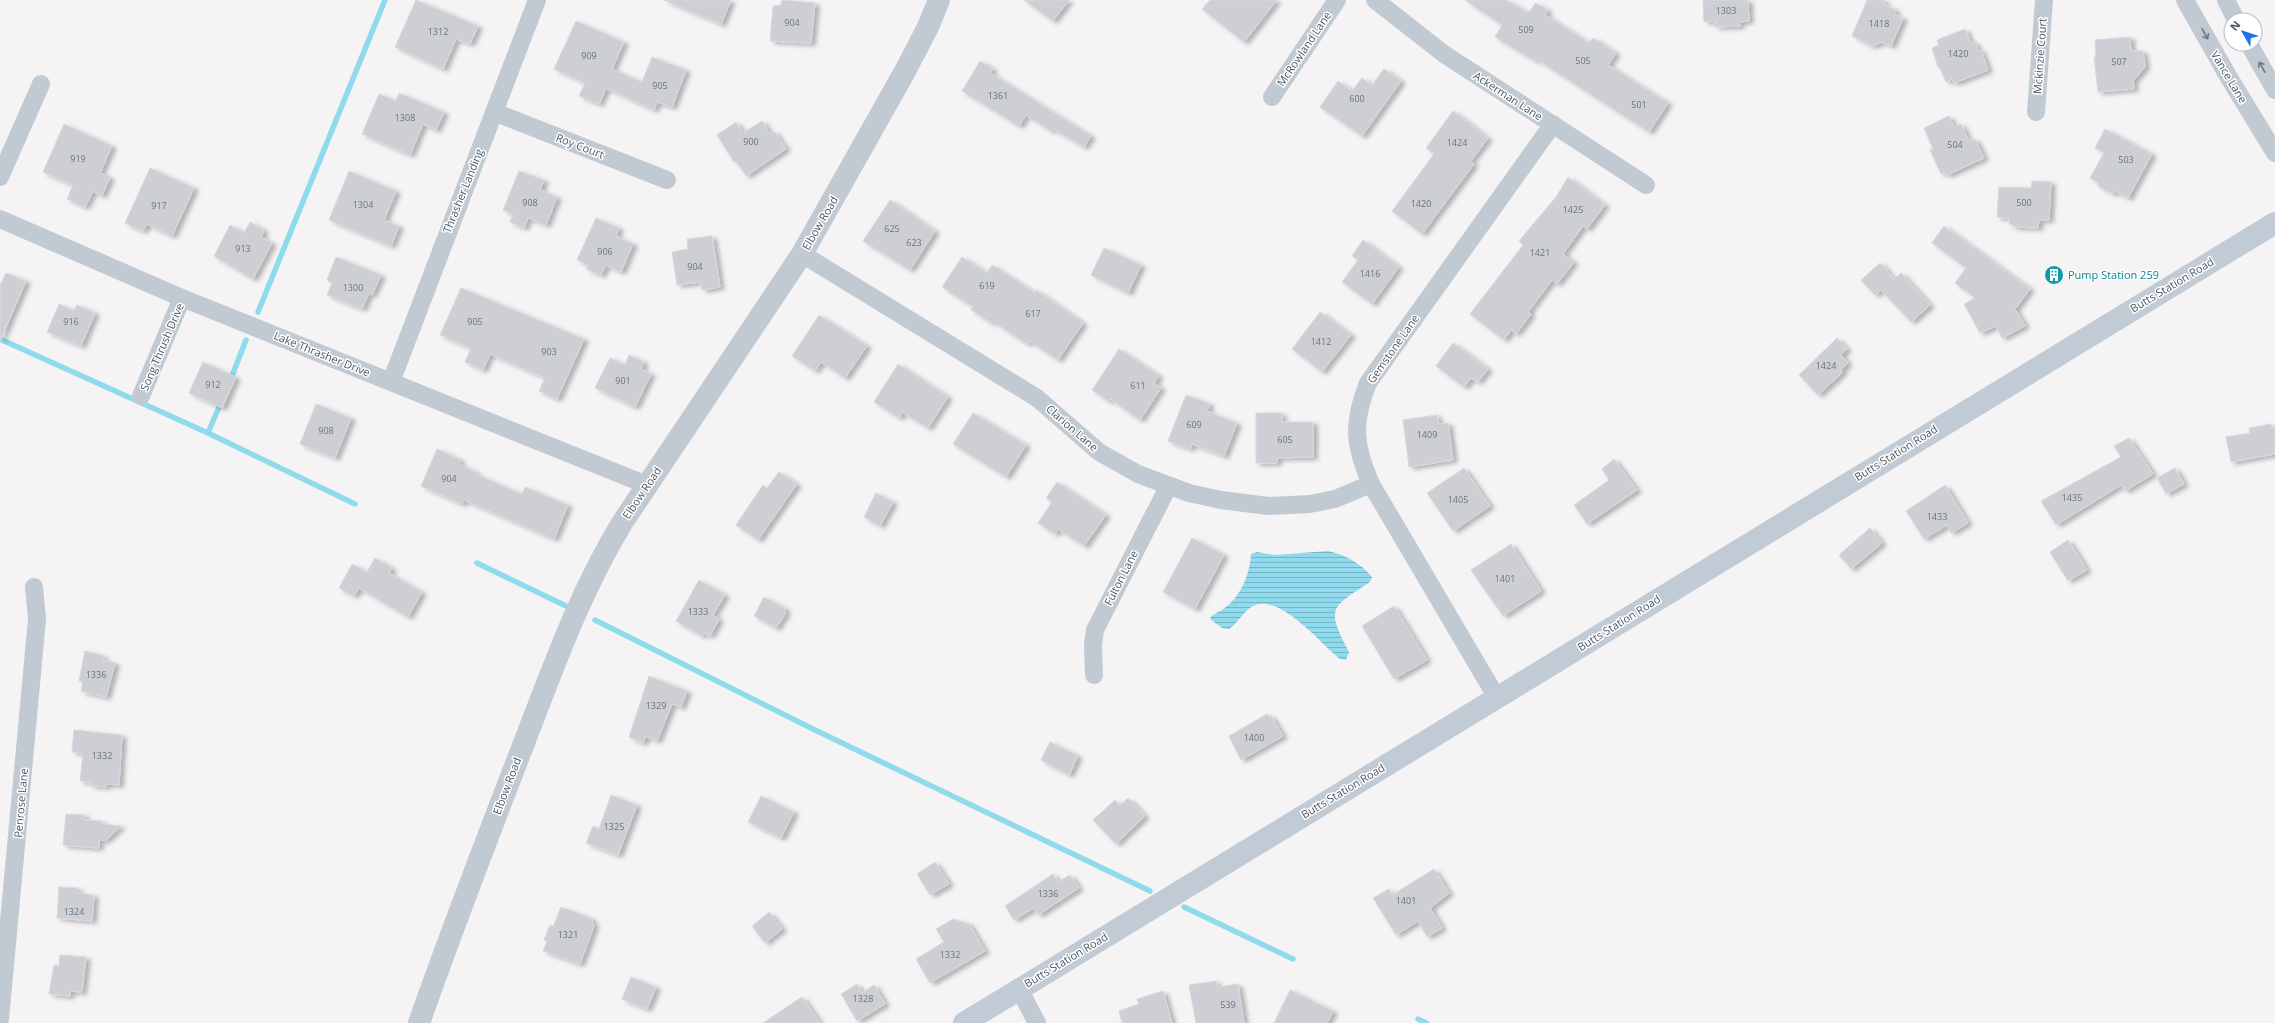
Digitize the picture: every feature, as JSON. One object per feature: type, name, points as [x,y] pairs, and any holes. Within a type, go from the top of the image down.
[{"type":"main road","name":"Butts Station Road","points":[[964,1023],[2275,223]]},
{"type":"street","name":"Thrasher Landing","points":[[391,382],[537,0]]},
{"type":"street","name":"Elbow Road","points":[[419,1023],[458,915],[566,636],[609,544],[802,254],[904,73],[928,27],[939,0]]},
{"type":"street","name":"McRowland Lane","points":[[1272,97],[1337,0]]},
{"type":"street","name":"Ackerman Lane","points":[[1375,0],[1444,54],[1646,185]]},
{"type":"street","name":"Mckinzie Court","points":[[2036,112],[2044,0]]},
{"type":"street","name":"Vance Lane","points":[[2185,0],[2228,76],[2275,153]]},
{"type":"street","points":[[2226,0],[2232,12]]},
{"type":"street","points":[[2254,52],[2275,90]]},
{"type":"street","points":[[0,177],[41,84]]},
{"type":"street","name":"Roy Court","points":[[494,112],[666,180]]},
{"type":"street","name":"Gemstone Lane","points":[[1497,698],[1371,484],[1361,461],[1357,445],[1356,428],[1359,406],[1368,383],[1553,124]]},
{"type":"street","name":"Lake Thrasher Drive","points":[[0,219],[182,298],[647,485]]},
{"type":"street","name":"Clarion Lane","points":[[802,254],[1037,398],[1099,452],[1114,462],[1168,486],[1221,500],[1268,506],[1291,506],[1335,499],[1371,484]]},
{"type":"street","name":"Song Thrush Drive","points":[[141,396],[182,298]]},
{"type":"street","name":"Fulton Lane","points":[[1094,675],[1093,644],[1095,630],[1168,486]]},
{"type":"street","name":"Penrose Lane","points":[[0,1019],[4,956],[37,619],[34,587]]},
{"type":"street","points":[[1019,989],[1037,1023]]},
{"type":"water","points":[[1328,551],[1352,560],[1372,577],[1370,582],[1347,598],[1336,610],[1335,617],[1337,626],[1349,652],[1346,660],[1340,659],[1299,622],[1275,606],[1263,604],[1249,608],[1229,629],[1222,628],[1210,619],[1213,615],[1228,605],[1239,593],[1249,570],[1251,554],[1257,552],[1275,555]]},
{"type":"building","points":[[416,0],[478,26],[470,44],[456,39],[443,69],[395,47]]},
{"type":"building","points":[[664,0],[731,0],[721,24]]},
{"type":"building","points":[[782,0],[815,3],[811,43],[770,41],[773,6],[781,5]]},
{"type":"building","points":[[1024,0],[1069,0],[1053,21]]},
{"type":"building","points":[[1210,0],[1277,0],[1244,42],[1202,9]]},
{"type":"building","points":[[1465,0],[1506,0],[1529,13],[1535,3],[1548,10],[1545,15],[1589,43],[1593,38],[1616,53],[1608,65],[1668,103],[1649,132],[1536,59],[1535,61],[1495,37],[1502,25]]},
{"type":"building","points":[[1703,0],[1748,0],[1749,21],[1739,22],[1740,26],[1715,27],[1715,21],[1704,22]]},
{"type":"building","points":[[1867,0],[1885,0],[1883,4],[1896,10],[1894,14],[1903,18],[1891,46],[1882,42],[1872,46],[1852,36]]},
{"type":"building","points":[[576,21],[624,42],[612,69],[642,82],[652,57],[686,70],[672,107],[657,102],[654,110],[606,88],[599,104],[579,96],[585,83],[554,69]]},
{"type":"building","points":[[1965,29],[1971,43],[1975,42],[1978,51],[1981,50],[1988,70],[1954,83],[1952,79],[1946,82],[1940,68],[1938,67],[1932,48],[1939,45],[1937,40]]},
{"type":"building","points":[[2130,37],[2131,51],[2143,51],[2145,67],[2133,81],[2134,89],[2098,92],[2094,57],[2096,57],[2095,40]]},
{"type":"building","points":[[980,61],[993,69],[990,73],[1091,136],[1084,147],[1053,129],[1051,131],[1026,115],[1019,126],[962,91]]},
{"type":"building","points":[[1384,69],[1401,81],[1362,136],[1320,107],[1338,81],[1352,91],[1362,78],[1372,85]]},
{"type":"building","points":[[399,93],[444,112],[436,130],[423,124],[410,155],[362,134],[379,94],[396,101]]},
{"type":"building","points":[[1453,111],[1488,138],[1470,162],[1474,164],[1422,234],[1392,211],[1434,154],[1426,148]]},
{"type":"building","points":[[1949,116],[1954,127],[1961,124],[1969,141],[1975,139],[1984,158],[1947,175],[1945,172],[1941,174],[1930,150],[1933,149],[1924,128]]},
{"type":"building","points":[[762,121],[770,134],[774,131],[786,149],[746,176],[736,161],[734,162],[717,135],[736,122],[743,133]]},
{"type":"building","points":[[64,124],[112,146],[100,173],[110,177],[102,196],[93,191],[85,207],[67,199],[73,185],[43,172]]},
{"type":"building","points":[[2105,129],[2152,154],[2128,198],[2115,191],[2113,194],[2098,186],[2099,183],[2090,178],[2104,153],[2095,148]]},
{"type":"building","points":[[150,168],[194,188],[172,236],[147,224],[143,231],[125,223]]},
{"type":"building","points":[[349,171],[396,191],[384,220],[399,226],[391,246],[329,220]]},
{"type":"building","points":[[519,171],[544,180],[540,190],[557,197],[546,225],[528,218],[524,228],[510,222],[513,214],[503,210]]},
{"type":"building","points":[[1568,177],[1605,205],[1587,229],[1583,226],[1563,254],[1574,262],[1557,284],[1552,280],[1528,312],[1531,314],[1516,334],[1511,330],[1504,340],[1470,314],[1523,245],[1519,241],[1556,197]]},
{"type":"building","points":[[2032,181],[2051,182],[2049,220],[2039,220],[2038,228],[2014,227],[2014,225],[2009,224],[2009,218],[1997,217],[1999,187],[2031,188]]},
{"type":"building","points":[[890,200],[935,231],[910,270],[863,241]]},
{"type":"building","points":[[596,218],[619,228],[616,236],[633,244],[621,272],[606,265],[601,275],[586,269],[588,265],[577,260]]},
{"type":"building","points":[[250,222],[264,230],[261,237],[272,243],[253,279],[214,256],[230,225],[244,233]]},
{"type":"building","points":[[1944,226],[2030,289],[2015,309],[2025,326],[2002,338],[1996,326],[1980,333],[1964,304],[1975,298],[1955,283],[1966,268],[1932,243]]},
{"type":"building","points":[[712,236],[720,287],[702,290],[700,282],[677,285],[672,252],[688,249],[687,239]]},
{"type":"building","points":[[1363,240],[1399,267],[1372,304],[1342,282],[1358,260],[1352,256]]},
{"type":"building","points":[[1104,248],[1141,265],[1128,293],[1091,275]]},
{"type":"building","points":[[336,257],[381,275],[372,295],[369,293],[362,309],[327,295],[332,283],[327,280]]},
{"type":"building","points":[[962,257],[987,273],[992,265],[1035,293],[1036,290],[1083,323],[1058,360],[1029,341],[1027,344],[992,321],[991,323],[971,310],[973,307],[942,287]]},
{"type":"building","points":[[1880,263],[1894,279],[1901,273],[1930,305],[1911,322],[1881,290],[1875,295],[1861,280]]},
{"type":"building","points":[[6,273],[26,281],[0,341],[0,285]]},
{"type":"building","points":[[461,288],[584,339],[557,399],[539,391],[545,378],[490,354],[483,370],[465,362],[471,348],[440,335]]},
{"type":"building","points":[[59,304],[74,311],[77,305],[95,313],[81,346],[47,332]]},
{"type":"building","points":[[1320,312],[1351,335],[1322,372],[1292,349]]},
{"type":"building","points":[[819,315],[867,346],[845,378],[821,362],[815,371],[792,356]]},
{"type":"building","points":[[1837,338],[1847,349],[1841,355],[1848,363],[1841,370],[1843,372],[1818,395],[1799,375]]},
{"type":"building","points":[[1453,343],[1488,369],[1478,382],[1471,378],[1464,387],[1436,366]]},
{"type":"building","points":[[1119,349],[1159,376],[1154,383],[1161,388],[1140,420],[1110,399],[1108,401],[1092,390]]},
{"type":"building","points":[[629,355],[644,362],[641,369],[651,374],[635,407],[595,388],[610,358],[625,365]]},
{"type":"building","points":[[203,362],[236,377],[222,408],[189,393]]},
{"type":"building","points":[[898,364],[948,397],[928,428],[902,412],[899,418],[874,402]]},
{"type":"building","points":[[1186,395],[1210,404],[1207,411],[1237,423],[1224,456],[1192,444],[1190,449],[1168,441]]},
{"type":"building","points":[[316,404],[351,418],[335,458],[300,444]]},
{"type":"building","points":[[973,413],[1026,445],[1006,477],[953,444]]},
{"type":"building","points":[[1256,413],[1282,413],[1282,422],[1313,422],[1313,457],[1277,458],[1277,463],[1256,463]]},
{"type":"building","points":[[1437,415],[1439,424],[1448,423],[1453,460],[1409,467],[1403,420]]},
{"type":"building","points":[[2271,424],[2272,428],[2275,427],[2275,454],[2231,462],[2226,437],[2250,433],[2249,428]]},
{"type":"building","points":[[2129,438],[2153,474],[2125,491],[2121,485],[2056,525],[2041,501],[2121,457],[2114,446]]},
{"type":"building","points":[[437,449],[461,460],[459,464],[476,472],[475,474],[522,494],[525,487],[568,505],[554,539],[464,500],[462,504],[421,486]]},
{"type":"building","points":[[1614,459],[1637,490],[1587,524],[1574,505],[1609,480],[1602,469]]},
{"type":"building","points":[[1464,468],[1490,506],[1453,531],[1427,493]]},
{"type":"building","points":[[2175,468],[2184,484],[2166,494],[2157,478]]},
{"type":"building","points":[[779,472],[797,484],[758,540],[736,525],[763,485],[767,488]]},
{"type":"building","points":[[1057,482],[1106,515],[1084,546],[1058,529],[1055,534],[1038,523],[1052,502],[1046,498]]},
{"type":"building","points":[[1945,485],[1968,523],[1951,533],[1947,525],[1924,539],[1906,511]]},
{"type":"building","points":[[876,493],[893,502],[880,526],[864,517]]},
{"type":"building","points":[[1870,528],[1882,543],[1851,569],[1839,555]]},
{"type":"building","points":[[1192,538],[1224,555],[1195,609],[1163,592]]},
{"type":"building","points":[[2068,540],[2087,570],[2068,581],[2050,552]]},
{"type":"building","points":[[1511,544],[1541,591],[1503,616],[1471,570]]},
{"type":"building","points":[[375,558],[392,568],[389,573],[422,592],[408,617],[359,588],[354,596],[339,588],[352,564],[367,572]]},
{"type":"building","points":[[699,580],[725,595],[713,615],[719,619],[710,636],[704,633],[702,636],[676,621]]},
{"type":"building","points":[[764,597],[786,609],[784,612],[786,613],[776,628],[754,616]]},
{"type":"building","points":[[1394,606],[1427,660],[1394,679],[1362,626]]},
{"type":"building","points":[[85,651],[104,656],[103,660],[115,663],[106,697],[81,691],[83,682],[79,681]]},
{"type":"building","points":[[649,676],[687,691],[681,707],[672,704],[657,741],[646,736],[643,743],[629,737]]},
{"type":"building","points":[[1267,714],[1269,717],[1271,716],[1283,736],[1241,760],[1229,736]]},
{"type":"building","points":[[74,730],[122,735],[119,785],[107,784],[106,787],[90,785],[90,782],[80,781],[83,753],[72,752]]},
{"type":"building","points":[[1050,742],[1078,756],[1069,775],[1041,760]]},
{"type":"building","points":[[611,795],[637,805],[618,855],[586,843],[593,826],[599,829]]},
{"type":"building","points":[[761,796],[794,812],[781,838],[748,822]]},
{"type":"building","points":[[1128,798],[1145,816],[1116,844],[1093,820],[1115,800],[1120,806]]},
{"type":"building","points":[[66,814],[85,815],[84,820],[102,821],[101,824],[121,826],[106,840],[99,840],[99,848],[63,845]]},
{"type":"building","points":[[935,862],[949,884],[930,895],[917,874]]},
{"type":"building","points":[[1434,869],[1449,893],[1430,908],[1442,928],[1427,937],[1418,921],[1396,935],[1373,898],[1389,889],[1392,895]]},
{"type":"building","points":[[1053,874],[1058,882],[1070,875],[1079,888],[1038,915],[1034,908],[1014,920],[1005,906]]},
{"type":"building","points":[[59,887],[78,888],[77,893],[94,895],[92,921],[57,918]]},
{"type":"building","points":[[561,907],[591,918],[594,926],[580,964],[543,951],[547,941],[544,940],[550,925],[553,927]]},
{"type":"building","points":[[769,912],[782,929],[765,943],[752,926]]},
{"type":"building","points":[[953,919],[969,924],[985,951],[930,983],[916,959],[944,942],[936,929]]},
{"type":"building","points":[[60,955],[86,957],[82,992],[70,991],[70,996],[49,994],[54,965],[59,966]]},
{"type":"building","points":[[631,977],[656,987],[647,1009],[622,999]]},
{"type":"building","points":[[1216,981],[1218,987],[1238,984],[1244,1023],[1196,1023],[1189,985]]},
{"type":"building","points":[[857,984],[862,993],[874,985],[885,1004],[857,1021],[841,994]]},
{"type":"building","points":[[1290,990],[1333,1011],[1327,1023],[1274,1023]]},
{"type":"building","points":[[1163,991],[1172,1023],[1122,1023],[1119,1011],[1139,1004],[1137,999]]},
{"type":"building","points":[[802,997],[820,1023],[763,1023]]},
{"type":"waterway","points":[[258,312],[385,0]]},
{"type":"waterway","points":[[0,339],[208,433],[355,504]]},
{"type":"waterway","points":[[230,381],[246,340]]},
{"type":"waterway","points":[[208,433],[222,400]]},
{"type":"waterway","points":[[477,563],[566,606]]},
{"type":"waterway","points":[[595,620],[815,730],[1150,891]]},
{"type":"waterway","points":[[1184,907],[1293,959]]},
{"type":"waterway","points":[[1418,1019],[1426,1023]]},
{"type":"place","name":"Pump Station 259","points":[[2054,275]]}]
